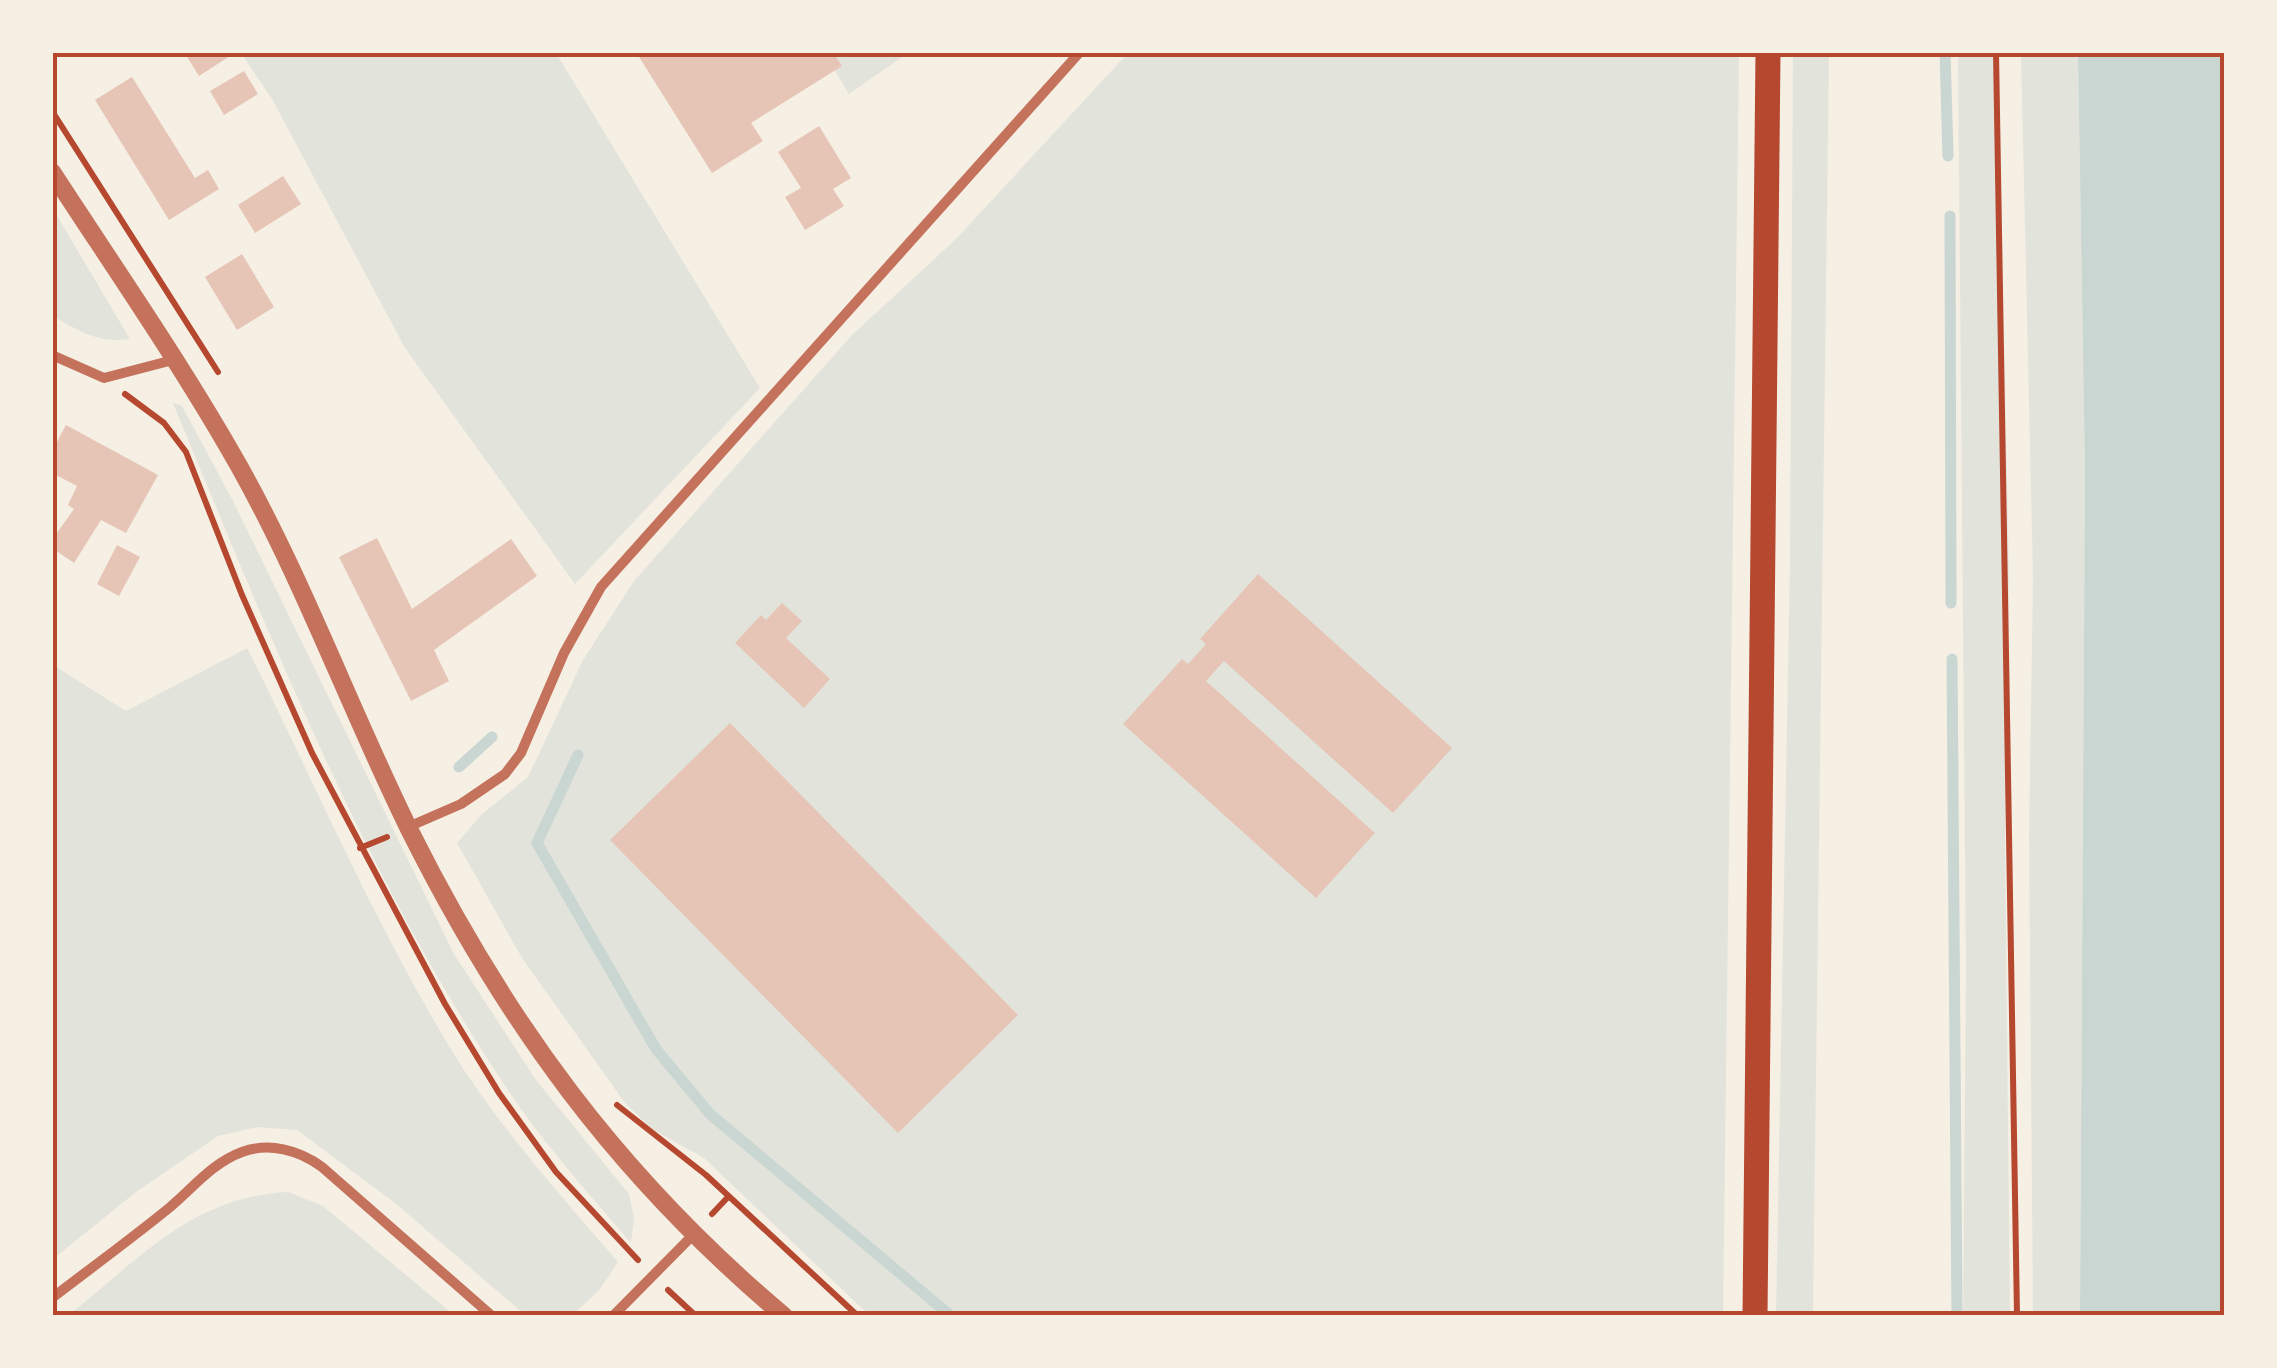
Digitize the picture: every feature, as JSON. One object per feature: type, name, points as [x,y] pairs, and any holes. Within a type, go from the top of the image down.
[{"type":"main road","points":[[1755,1316],[1768,52]]},
{"type":"street","points":[[408,827],[461,804],[505,774],[521,753],[564,653],[601,587],[1080,52]]},
{"type":"street","points":[[52,172],[239,466],[408,827],[522,1030],[600,1136],[693,1235],[784,1316]]},
{"type":"street","points":[[52,355],[104,378],[173,360]]},
{"type":"street","points":[[52,1298],[171,1206],[218,1164],[244,1151],[286,1149],[322,1167],[492,1316]]},
{"type":"street","points":[[613,1316],[693,1235]]},
{"type":"path","points":[[1996,52],[2017,1316]]},
{"type":"path","points":[[52,111],[205,349]]},
{"type":"path","points":[[104,378],[180,441],[312,752],[435,987],[499,1093],[556,1172],[696,1316]]},
{"type":"path","points":[[728,1196],[858,1316]]},
{"type":"shaded area","points":[[1829,52],[1813,1315],[1776,1316],[1790,562],[1793,53]]},
{"type":"shaded area","points":[[241,53],[556,53],[760,388],[575,584],[405,348],[272,99]]},
{"type":"shaded area","points":[[824,53],[908,53],[849,94]]},
{"type":"shaded area","points":[[1128,53],[1739,53],[1723,1315],[869,1315],[704,1158],[652,1129],[625,1103],[522,958],[457,843],[481,815],[528,777],[583,660],[634,581],[852,335],[955,240]]},
{"type":"shaded area","points":[[1958,53],[1998,53],[2009,577],[2005,837],[2010,1316],[1963,1315],[1966,967]]},
{"type":"shaded area","points":[[2021,53],[2078,53],[2085,471],[2080,1316],[2033,1315],[2029,837],[2033,577]]},
{"type":"shaded area","points":[[2078,53],[2224,53],[2224,1315],[2080,1315],[2085,471]]},
{"type":"shaded area","points":[[53,209],[130,339],[99,338],[53,316]]},
{"type":"shaded area","points":[[173,403],[182,406],[233,501],[454,954],[536,1080],[629,1194],[634,1218],[631,1243],[522,1110],[409,927],[284,668]]},
{"type":"shaded area","points":[[247,648],[376,913],[462,1067],[517,1143],[618,1262],[600,1289],[575,1313],[525,1315],[395,1203],[297,1130],[257,1127],[218,1136],[136,1192],[53,1259],[53,665],[126,711]]},
{"type":"shaded area","points":[[288,1192],[323,1206],[454,1315],[69,1315],[144,1253],[195,1218],[254,1196]]},
{"type":"building","points":[[184,52],[236,52],[199,76]]},
{"type":"building","points":[[636,52],[833,52],[842,66],[751,123],[763,141],[712,173]]},
{"type":"building","points":[[244,71],[258,94],[224,115],[210,91]]},
{"type":"building","points":[[132,77],[195,178],[208,170],[219,189],[169,220],[95,100]]},
{"type":"building","points":[[819,126],[851,178],[833,189],[844,206],[805,230],[785,197],[801,188],[778,152]]},
{"type":"building","points":[[283,176],[301,204],[255,233],[238,205]]},
{"type":"building","points":[[242,254],[274,307],[237,330],[205,277]]},
{"type":"building","points":[[66,425],[158,475],[126,533],[101,520],[74,563],[52,548],[52,540],[74,509],[68,505],[77,486],[52,473],[52,439],[57,442]]},
{"type":"building","points":[[377,538],[412,609],[511,539],[537,576],[434,650],[449,681],[411,701],[339,557]]},
{"type":"building","points":[[117,545],[140,557],[119,596],[97,584]]},
{"type":"building","points":[[1258,574],[1452,748],[1393,813],[1224,661],[1206,681],[1375,833],[1316,898],[1123,724],[1182,659],[1188,664],[1206,644],[1200,639]]},
{"type":"building","points":[[782,603],[802,621],[786,638],[830,679],[804,708],[735,643],[761,615],[766,620]]},
{"type":"building","points":[[730,723],[1018,1015],[898,1133],[610,840]]},
{"type":"waterway","points":[[1945,52],[1948,156]]},
{"type":"waterway","points":[[1950,216],[1951,603]]},
{"type":"waterway","points":[[1952,659],[1957,1316]]},
{"type":"waterway","points":[[459,767],[492,737]]},
{"type":"waterway","points":[[578,755],[537,843],[656,1049],[710,1114],[951,1316]]}]
